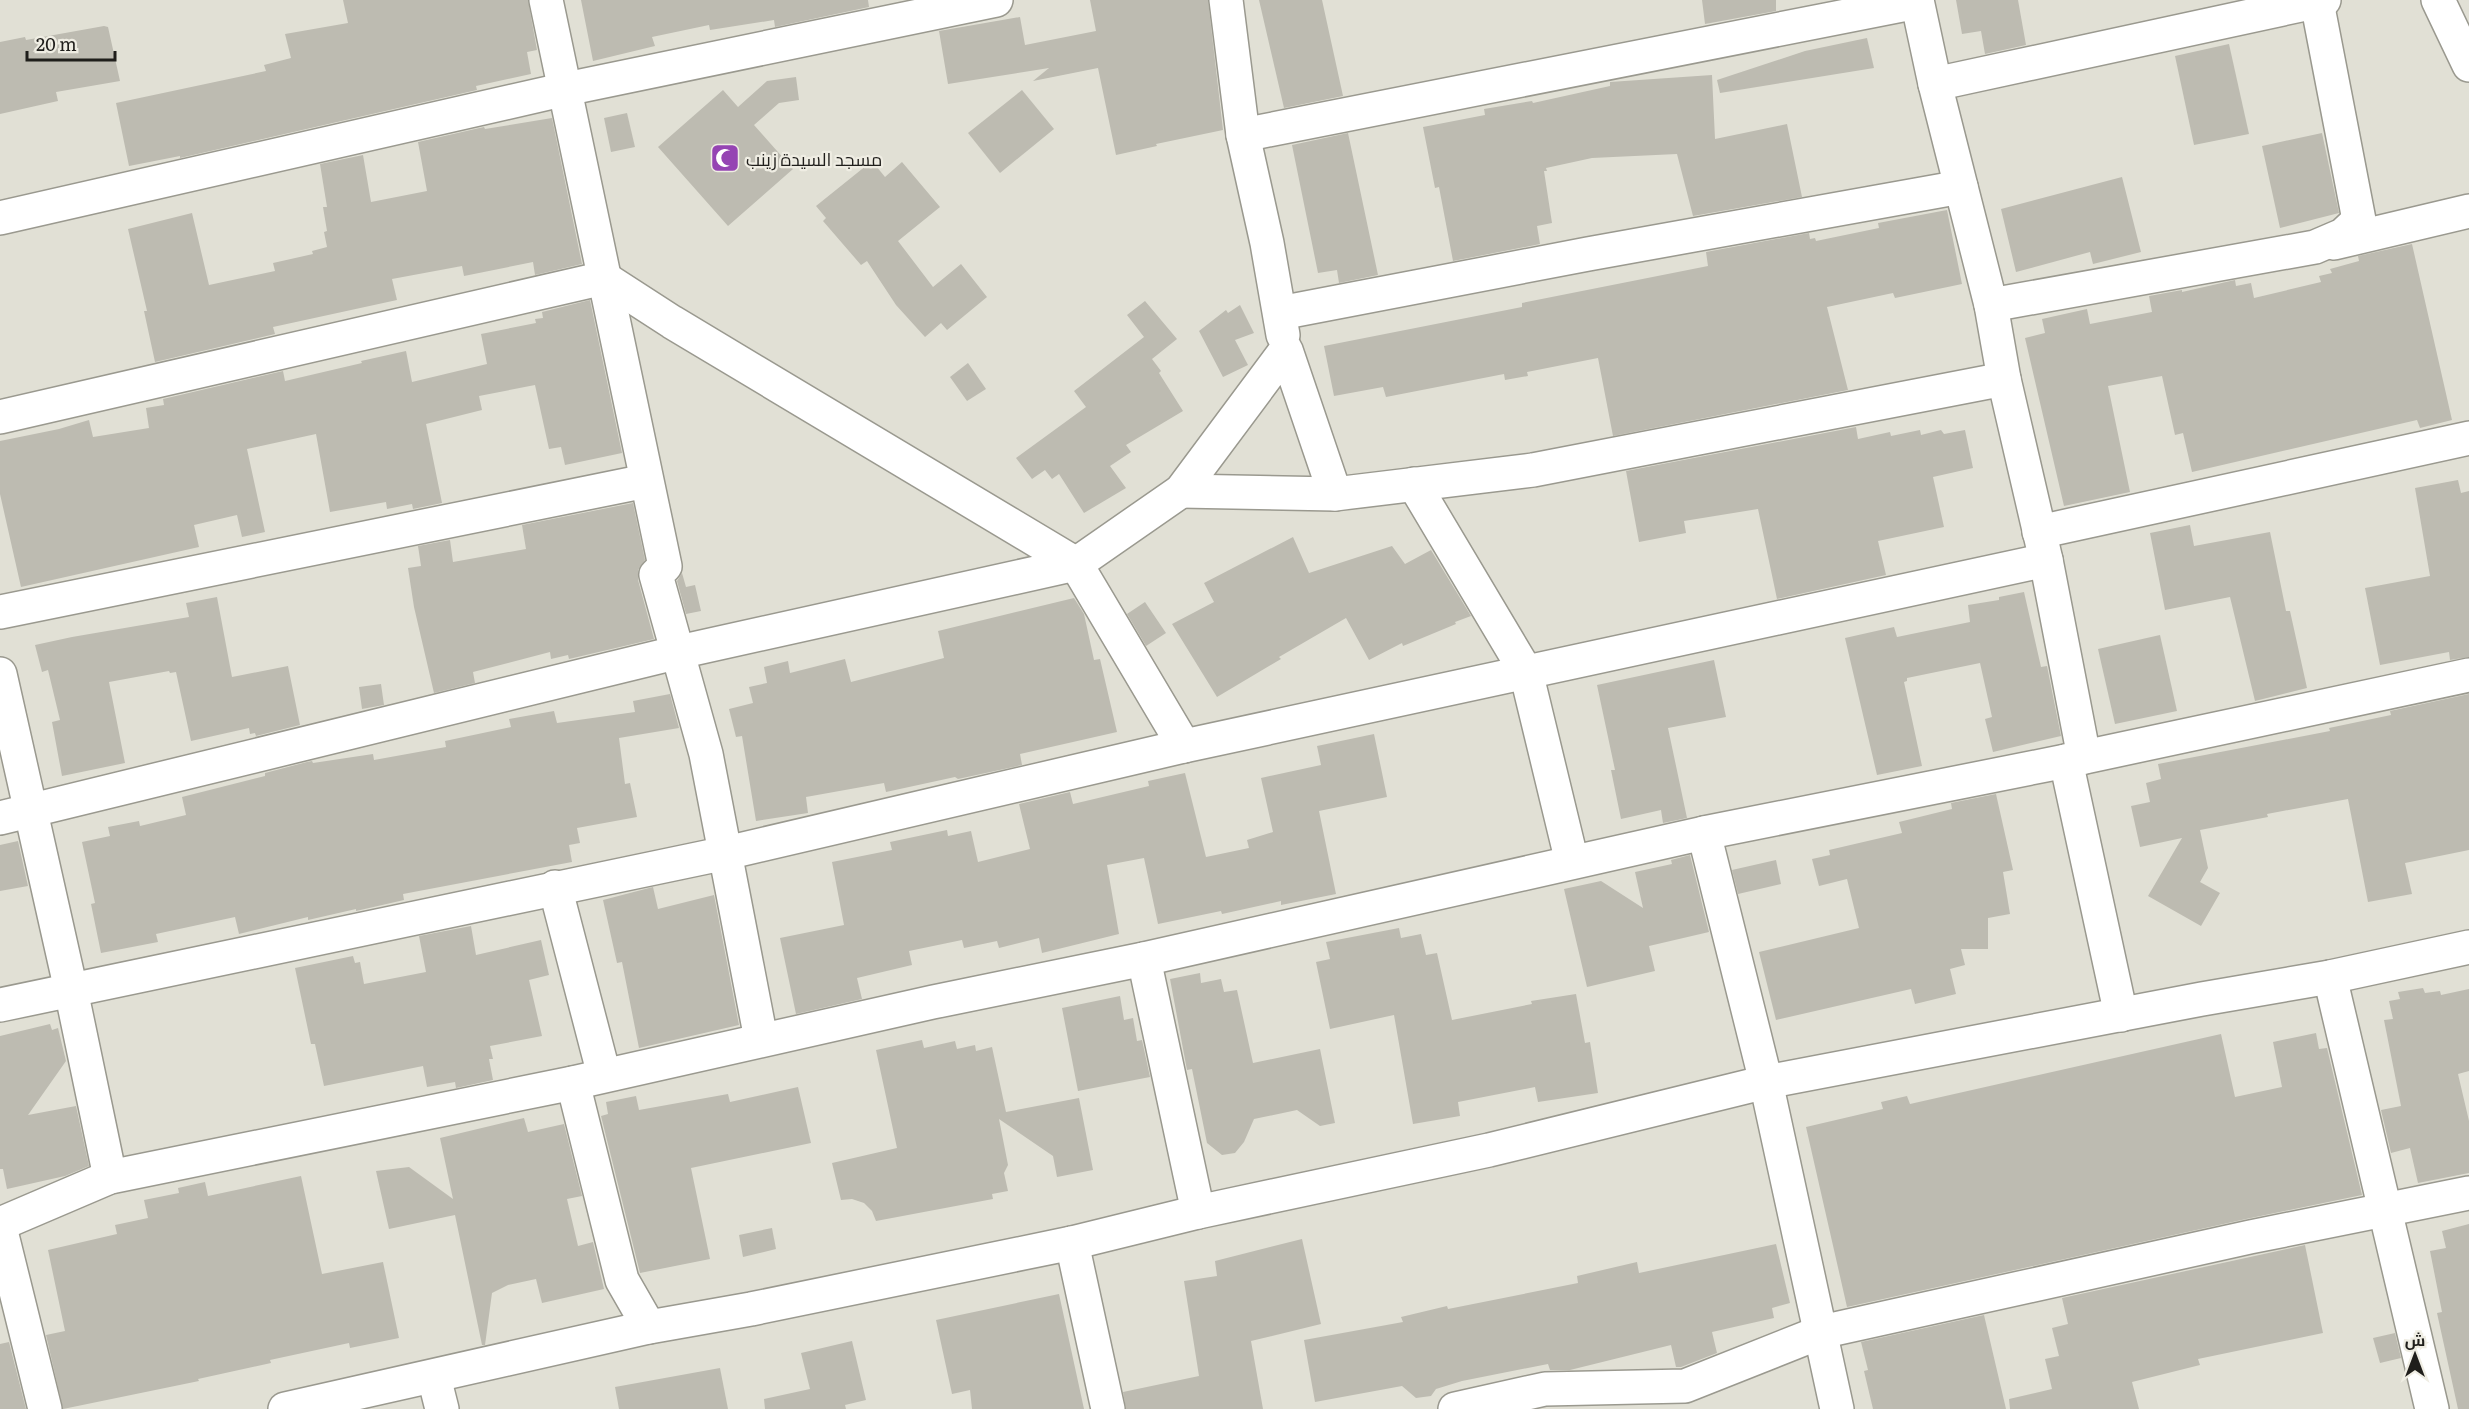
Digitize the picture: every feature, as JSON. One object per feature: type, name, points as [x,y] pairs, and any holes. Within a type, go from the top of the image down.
[{"type":"street","points":[[546,0],[665,567],[656,575],[706,754],[761,1039]]},
{"type":"street","points":[[0,218],[566,89],[996,0]]},
{"type":"street","points":[[1226,0],[1243,135],[1267,243],[1286,350],[1335,494]]},
{"type":"street","points":[[2438,0],[2469,65]]},
{"type":"street","points":[[1243,135],[1917,1],[1935,84],[1991,305],[2004,380],[2042,546],[2075,759],[2121,1015]]},
{"type":"street","points":[[1935,84],[2321,1],[2359,220],[2343,235],[2315,247]]},
{"type":"street","points":[[1280,314],[1588,254],[1961,187]]},
{"type":"street","points":[[1991,305],[2315,247],[2469,211]]},
{"type":"street","points":[[0,417],[604,278],[672,322],[1076,564],[1185,746]]},
{"type":"street","points":[[15,814],[679,652],[1076,564],[1181,491],[1286,350]]},
{"type":"street","points":[[1181,491],[1335,494],[1533,470],[2004,380]]},
{"type":"street","points":[[0,1005],[726,853],[1185,746],[1526,672],[2042,546],[2469,438]]},
{"type":"street","points":[[0,612],[646,482]]},
{"type":"street","points":[[1414,484],[1526,672],[1572,862]]},
{"type":"street","points":[[0,674],[15,814],[71,990],[110,1178]]},
{"type":"street","points":[[45,1409],[0,1226],[110,1178],[589,1079],[761,1039],[1144,959],[1704,833],[2075,759],[2469,675]]},
{"type":"street","points":[[1704,833],[1767,1082],[1837,1409]]},
{"type":"street","points":[[555,887],[622,1280],[649,1327]]},
{"type":"street","points":[[285,1409],[649,1327],[763,1307],[1072,1243],[1198,1212],[1489,1150],[1767,1082],[2330,977],[2469,947]]},
{"type":"street","points":[[1144,959],[1198,1212]]},
{"type":"street","points":[[2330,977],[2432,1409]]},
{"type":"street","points":[[1455,1409],[1517,1402],[1545,1389],[1685,1386],[1821,1332],[2250,1237],[2469,1193]]},
{"type":"street","points":[[1072,1243],[1108,1409]]},
{"type":"street","points":[[434,1377],[442,1409]]},
{"type":"building","points":[[343,0],[528,0],[537,50],[527,52],[531,74],[476,86],[477,90],[180,158],[180,156],[129,166],[116,103],[266,71],[264,65],[291,58],[285,34],[348,23]]},
{"type":"building","points":[[581,0],[868,0],[869,7],[775,27],[774,20],[710,30],[709,25],[652,37],[655,46],[593,61]]},
{"type":"building","points":[[1090,0],[1208,0],[1223,130],[1116,155],[1098,68],[1033,81],[1049,68],[948,84],[939,31],[1020,17],[1025,45],[1096,31]]},
{"type":"building","points":[[1259,0],[1322,0],[1343,96],[1284,108]]},
{"type":"building","points":[[1702,0],[1776,0],[1776,11],[1705,24]]},
{"type":"building","points":[[1956,0],[2018,0],[2026,45],[1985,54],[1981,31],[1962,34]]},
{"type":"building","points":[[108,27],[120,81],[56,92],[58,101],[0,114],[0,42],[25,37],[26,40]]},
{"type":"building","points":[[1867,38],[1874,68],[1720,93],[1717,80],[1805,51]]},
{"type":"building","points":[[2229,44],[2249,134],[2194,145],[2175,56]]},
{"type":"building","points":[[1712,75],[1715,139],[1787,124],[1802,197],[1693,216],[1677,154],[1592,158],[1546,168],[1547,171],[1544,171],[1552,223],[1537,226],[1540,244],[1453,261],[1439,187],[1435,188],[1423,127],[1485,115],[1484,109],[1532,101],[1533,103],[1610,86],[1610,82]]},
{"type":"building","name":"مسجد السيدة زينب","points":[[796,77],[799,100],[779,103],[754,125],[793,169],[728,226],[658,147],[723,90],[738,107],[767,81]]},
{"type":"building","points":[[1022,90],[1054,129],[1000,173],[968,133]]},
{"type":"building","points":[[627,113],[635,147],[611,152],[604,118]]},
{"type":"building","points":[[552,118],[582,264],[535,275],[533,262],[464,276],[462,266],[392,279],[397,300],[273,327],[275,334],[155,362],[144,311],[147,311],[128,229],[192,213],[209,285],[275,271],[273,263],[313,254],[312,251],[327,247],[323,207],[327,207],[320,164],[363,155],[371,202],[427,191],[418,142],[484,127],[485,129]]},
{"type":"building","points":[[1348,133],[1378,275],[1339,283],[1337,270],[1318,273],[1292,145]]},
{"type":"building","points":[[2322,133],[2339,213],[2280,228],[2262,146]]},
{"type":"building","points":[[872,161],[885,177],[902,162],[940,207],[898,241],[933,287],[961,264],[987,297],[947,330],[941,323],[925,337],[896,305],[867,261],[861,265],[823,221],[826,218],[816,206]]},
{"type":"building","points":[[2122,177],[2141,252],[2093,264],[2090,252],[2016,272],[2001,209]]},
{"type":"building","points":[[1947,210],[1962,284],[1895,298],[1893,293],[1827,307],[1848,390],[1613,436],[1598,358],[1527,372],[1528,376],[1505,380],[1504,374],[1386,397],[1383,387],[1334,396],[1324,346],[1522,307],[1522,303],[1708,266],[1706,252],[1809,233],[1810,239],[1815,238],[1816,241],[1879,228],[1878,223]]},
{"type":"building","points":[[2412,244],[2452,420],[2420,428],[2417,420],[2192,472],[2183,433],[2175,435],[2162,376],[2108,386],[2130,492],[2064,506],[2025,338],[2045,333],[2042,319],[2087,309],[2090,324],[2152,312],[2149,296],[2182,290],[2182,292],[2235,280],[2236,286],[2251,283],[2254,298],[2321,282],[2319,276],[2332,273],[2330,269],[2359,261],[2358,256]]},
{"type":"building","points":[[590,300],[622,453],[565,465],[561,447],[549,449],[535,385],[479,396],[482,410],[426,424],[442,503],[413,509],[412,504],[387,509],[386,502],[330,512],[316,434],[247,449],[265,532],[242,537],[237,515],[194,525],[199,547],[21,587],[0,494],[0,441],[59,429],[89,420],[93,437],[149,428],[146,408],[164,405],[163,399],[283,371],[285,381],[406,351],[412,382],[487,364],[481,334],[536,323],[535,319],[543,318],[542,312]]},
{"type":"building","points":[[1145,301],[1177,339],[1152,359],[1183,411],[1126,445],[1131,452],[1110,466],[1126,488],[1084,513],[1059,474],[1052,479],[1045,470],[1032,479],[1016,458],[1086,407],[1074,391],[1144,337],[1127,315]]},
{"type":"building","points":[[1240,305],[1254,333],[1235,340],[1248,365],[1223,377],[1199,331],[1226,310],[1228,313]]},
{"type":"building","points":[[968,363],[986,389],[967,401],[950,377]]},
{"type":"building","points":[[1856,427],[1858,439],[1890,432],[1891,436],[1920,430],[1921,435],[1941,430],[1944,434],[1965,430],[1973,468],[1933,477],[1944,527],[1878,541],[1886,575],[1777,599],[1758,509],[1684,521],[1686,533],[1639,542],[1626,471]]},
{"type":"building","points":[[2458,480],[2461,493],[2469,491],[2469,657],[2450,660],[2449,652],[2380,665],[2365,588],[2430,576],[2415,488]]},
{"type":"building","points":[[633,503],[645,560],[638,570],[638,580],[654,639],[569,659],[568,655],[551,659],[550,652],[473,672],[475,683],[434,693],[414,607],[408,568],[421,566],[418,546],[450,540],[453,562],[526,549],[522,525]]},
{"type":"building","points":[[2190,525],[2194,546],[2270,532],[2286,611],[2290,611],[2307,688],[2255,701],[2230,597],[2165,610],[2150,533]]},
{"type":"building","points":[[1293,537],[1309,573],[1392,546],[1405,564],[1431,550],[1471,616],[1403,646],[1402,643],[1369,660],[1346,618],[1217,697],[1172,624],[1214,602],[1204,583]]},
{"type":"building","points":[[682,573],[686,587],[695,585],[701,611],[686,614],[677,581]]},
{"type":"building","points":[[2024,592],[2041,667],[2047,666],[2061,736],[1993,752],[1985,719],[1992,717],[1980,663],[1907,678],[1904,682],[1922,766],[1877,775],[1845,638],[1894,627],[1897,637],[1970,622],[1968,605],[1999,600],[1999,597]]},
{"type":"building","points":[[217,597],[232,677],[288,666],[300,725],[256,736],[255,733],[250,734],[249,728],[191,741],[176,672],[170,673],[169,671],[109,682],[125,763],[62,776],[52,722],[60,720],[48,670],[42,672],[35,645],[189,617],[186,603]]},
{"type":"building","points":[[1074,598],[1084,614],[1094,660],[1100,659],[1117,732],[1020,754],[1022,765],[958,779],[955,777],[886,792],[884,783],[806,797],[808,813],[756,821],[742,736],[736,737],[729,709],[753,703],[749,687],[767,683],[764,667],[788,661],[790,673],[845,659],[851,682],[944,658],[938,631]]},
{"type":"building","points":[[1145,602],[1166,633],[1146,646],[1127,614]]},
{"type":"building","points":[[2160,635],[2177,711],[2115,724],[2098,649]]},
{"type":"building","points":[[1714,660],[1726,717],[1668,728],[1687,818],[1663,823],[1661,810],[1621,819],[1611,770],[1615,770],[1597,685]]},
{"type":"building","points":[[381,684],[384,705],[362,709],[359,687]]},
{"type":"building","points":[[670,694],[679,728],[619,738],[625,784],[630,783],[637,817],[577,828],[580,843],[569,845],[572,862],[403,894],[404,900],[308,920],[308,917],[239,934],[235,917],[156,934],[158,942],[101,953],[91,904],[95,903],[82,842],[110,836],[108,827],[139,821],[140,826],[186,815],[182,797],[265,776],[265,773],[307,762],[373,754],[374,760],[446,747],[445,741],[511,727],[509,719],[554,711],[557,723],[635,712],[633,701]]},
{"type":"building","points":[[2469,694],[2469,850],[2405,863],[2412,894],[2368,902],[2348,799],[2267,814],[2268,817],[2200,830],[2208,868],[2200,882],[2220,893],[2201,926],[2148,896],[2182,838],[2140,847],[2131,806],[2150,802],[2146,783],[2161,779],[2158,764],[2330,731],[2329,728],[2391,715],[2390,711]]},
{"type":"building","points":[[1374,734],[1387,797],[1319,811],[1336,894],[1281,905],[1281,901],[1222,914],[1221,911],[1158,924],[1144,858],[1107,865],[1119,934],[1042,953],[1039,938],[999,948],[997,941],[964,948],[962,940],[909,951],[912,965],[857,978],[862,999],[796,1014],[780,938],[844,925],[832,862],[892,850],[890,842],[947,830],[948,836],[971,831],[978,862],[1030,849],[1019,804],[1070,792],[1073,804],[1149,786],[1148,781],[1185,773],[1206,857],[1249,848],[1247,840],[1273,832],[1261,778],[1321,765],[1317,746]]},
{"type":"building","points":[[1996,794],[2013,870],[2003,872],[2010,914],[1988,918],[1988,949],[1961,949],[1965,965],[1950,969],[1956,994],[1915,1004],[1911,989],[1776,1020],[1759,952],[1859,928],[1847,879],[1819,886],[1812,859],[1830,855],[1829,850],[1902,833],[1899,822],[1952,809],[1951,803]]},
{"type":"building","points":[[18,841],[28,886],[0,891],[0,845]]},
{"type":"building","points":[[1690,855],[1709,932],[1649,946],[1655,971],[1587,987],[1564,889],[1601,881],[1643,908],[1635,872],[1672,864],[1671,860]]},
{"type":"building","points":[[1776,860],[1781,884],[1738,894],[1732,870]]},
{"type":"building","points":[[653,887],[658,909],[714,895],[739,1025],[639,1048],[622,962],[617,963],[603,900]]},
{"type":"building","points":[[471,926],[476,955],[541,940],[549,975],[529,980],[542,1036],[490,1046],[493,1059],[489,1059],[493,1080],[456,1088],[455,1082],[427,1087],[423,1066],[324,1086],[315,1044],[311,1044],[295,968],[353,956],[355,963],[360,962],[364,984],[426,972],[419,936]]},
{"type":"building","points":[[1399,928],[1401,938],[1421,934],[1426,955],[1437,953],[1452,1020],[1532,1004],[1531,1001],[1576,994],[1585,1043],[1590,1042],[1598,1093],[1538,1102],[1535,1087],[1458,1102],[1460,1116],[1413,1124],[1394,1015],[1330,1029],[1316,962],[1330,959],[1326,942]]},
{"type":"building","points":[[1200,973],[1201,983],[1221,979],[1224,992],[1237,990],[1253,1063],[1320,1049],[1335,1123],[1320,1126],[1297,1110],[1254,1119],[1244,1142],[1235,1153],[1222,1155],[1207,1143],[1192,1069],[1187,1070],[1170,979]]},
{"type":"building","points":[[2423,988],[2425,993],[2440,991],[2441,995],[2469,989],[2469,1071],[2458,1074],[2469,1121],[2469,1173],[2418,1183],[2410,1148],[2391,1153],[2381,1110],[2401,1106],[2384,1020],[2393,1019],[2389,1001],[2400,999],[2398,992]]},
{"type":"building","points":[[1120,996],[1124,1020],[1133,1018],[1137,1041],[1142,1040],[1150,1077],[1078,1091],[1062,1008]]},
{"type":"building","points":[[50,1024],[52,1030],[58,1028],[66,1061],[28,1115],[76,1106],[89,1166],[65,1176],[7,1189],[3,1169],[0,1169],[0,1036]]},
{"type":"building","points":[[2316,1033],[2319,1049],[2327,1048],[2362,1195],[1847,1307],[1806,1127],[1883,1109],[1881,1102],[1907,1096],[1910,1104],[2221,1034],[2235,1097],[2282,1087],[2273,1042]]},
{"type":"building","points":[[922,1040],[924,1048],[955,1041],[957,1049],[975,1045],[976,1051],[992,1047],[1006,1112],[1079,1098],[1093,1170],[1057,1177],[1053,1156],[999,1119],[1008,1165],[1004,1173],[1008,1191],[992,1194],[993,1199],[876,1221],[872,1211],[864,1203],[852,1199],[841,1200],[832,1163],[897,1148],[876,1050]]},
{"type":"building","points":[[798,1087],[811,1143],[691,1168],[710,1259],[640,1273],[601,1116],[608,1114],[606,1102],[636,1096],[639,1110],[728,1094],[730,1102]]},
{"type":"building","points":[[524,1118],[528,1132],[564,1124],[582,1196],[567,1199],[578,1246],[593,1242],[604,1289],[542,1303],[536,1279],[508,1285],[492,1293],[485,1345],[482,1345],[455,1215],[389,1229],[376,1171],[409,1167],[453,1199],[440,1138]]},
{"type":"building","points":[[301,1176],[322,1274],[383,1262],[399,1338],[350,1348],[349,1343],[270,1360],[271,1363],[198,1379],[199,1381],[63,1409],[46,1335],[65,1331],[48,1250],[117,1234],[115,1225],[148,1218],[144,1200],[179,1193],[178,1188],[205,1182],[208,1196]]},
{"type":"building","points":[[2469,1224],[2469,1409],[2458,1409],[2437,1313],[2442,1312],[2430,1251],[2446,1248],[2442,1231]]},
{"type":"building","points":[[772,1228],[776,1249],[743,1257],[739,1235]]},
{"type":"building","points":[[1302,1239],[1321,1324],[1251,1341],[1263,1409],[1126,1409],[1123,1392],[1199,1376],[1184,1281],[1217,1276],[1215,1261]]},
{"type":"building","points":[[1776,1244],[1790,1303],[1772,1308],[1774,1318],[1712,1332],[1717,1353],[1681,1367],[1676,1367],[1671,1345],[1570,1370],[1550,1370],[1548,1364],[1462,1381],[1436,1389],[1431,1396],[1416,1398],[1402,1386],[1315,1402],[1304,1340],[1403,1322],[1401,1317],[1447,1306],[1448,1309],[1578,1283],[1577,1276],[1637,1262],[1639,1273]]},
{"type":"building","points":[[2305,1245],[2323,1333],[2198,1359],[2200,1365],[2132,1382],[2139,1409],[2010,1409],[2009,1399],[2052,1389],[2045,1359],[2059,1356],[2052,1328],[2068,1324],[2062,1298]]},
{"type":"building","points":[[1059,1294],[1084,1409],[972,1409],[970,1390],[952,1394],[936,1320]]},
{"type":"building","points":[[1984,1315],[2006,1409],[1873,1409],[1864,1371],[1868,1370],[1861,1342]]},
{"type":"building","points":[[2395,1333],[2401,1358],[2380,1363],[2373,1338]]},
{"type":"building","points":[[852,1341],[866,1400],[845,1405],[846,1409],[765,1409],[764,1399],[810,1389],[801,1353]]},
{"type":"building","points":[[9,1342],[26,1409],[0,1409],[0,1344]]},
{"type":"building","points":[[720,1368],[728,1409],[619,1409],[615,1387]]},
{"type":"place","name":"مسجد السيدة زينب","points":[[725,158]]}]
